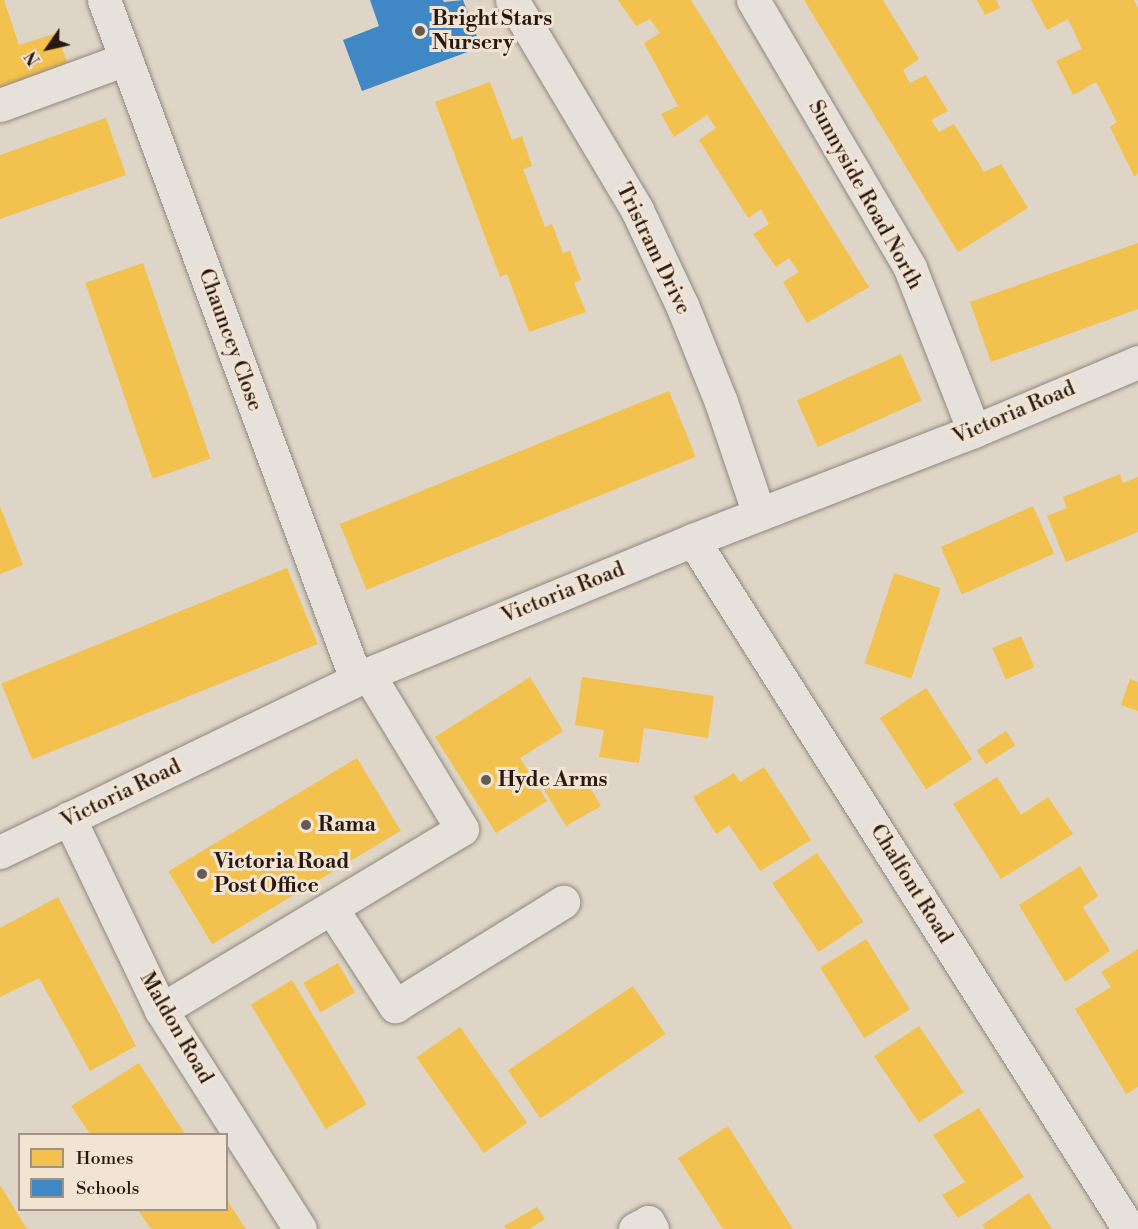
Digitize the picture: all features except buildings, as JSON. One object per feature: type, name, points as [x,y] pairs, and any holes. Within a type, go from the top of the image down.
[{"type":"street","name":"Chauncey Close","points":[[104,0],[362,676],[462,830],[332,909]]},
{"type":"street","name":"Tristram Drive","points":[[512,0],[637,210],[695,338],[759,514]]},
{"type":"street","name":"Sunnyside Road North","points":[[753,0],[910,268],[974,431]]},
{"type":"street","points":[[0,105],[126,59]]},
{"type":"street","name":"Victoria Road","points":[[0,852],[362,676],[693,540],[974,431],[1138,362]]},
{"type":"street","name":"Chalfont Road","points":[[693,540],[1129,1229]]},
{"type":"street","name":"Maldon Road","points":[[69,818],[161,1010],[300,1229]]},
{"type":"street","points":[[161,1010],[332,909],[395,1006],[563,902]]},
{"type":"street","points":[[635,1229],[648,1222],[652,1229]]},
{"type":"place","name":"Bright Stars Nursery","points":[[420,31]]},
{"type":"place","name":"Hyde Arms","points":[[486,780]]},
{"type":"place","name":"Rama","points":[[306,825]]},
{"type":"place","name":"Victoria Road Post Office","points":[[202,874]]}]
